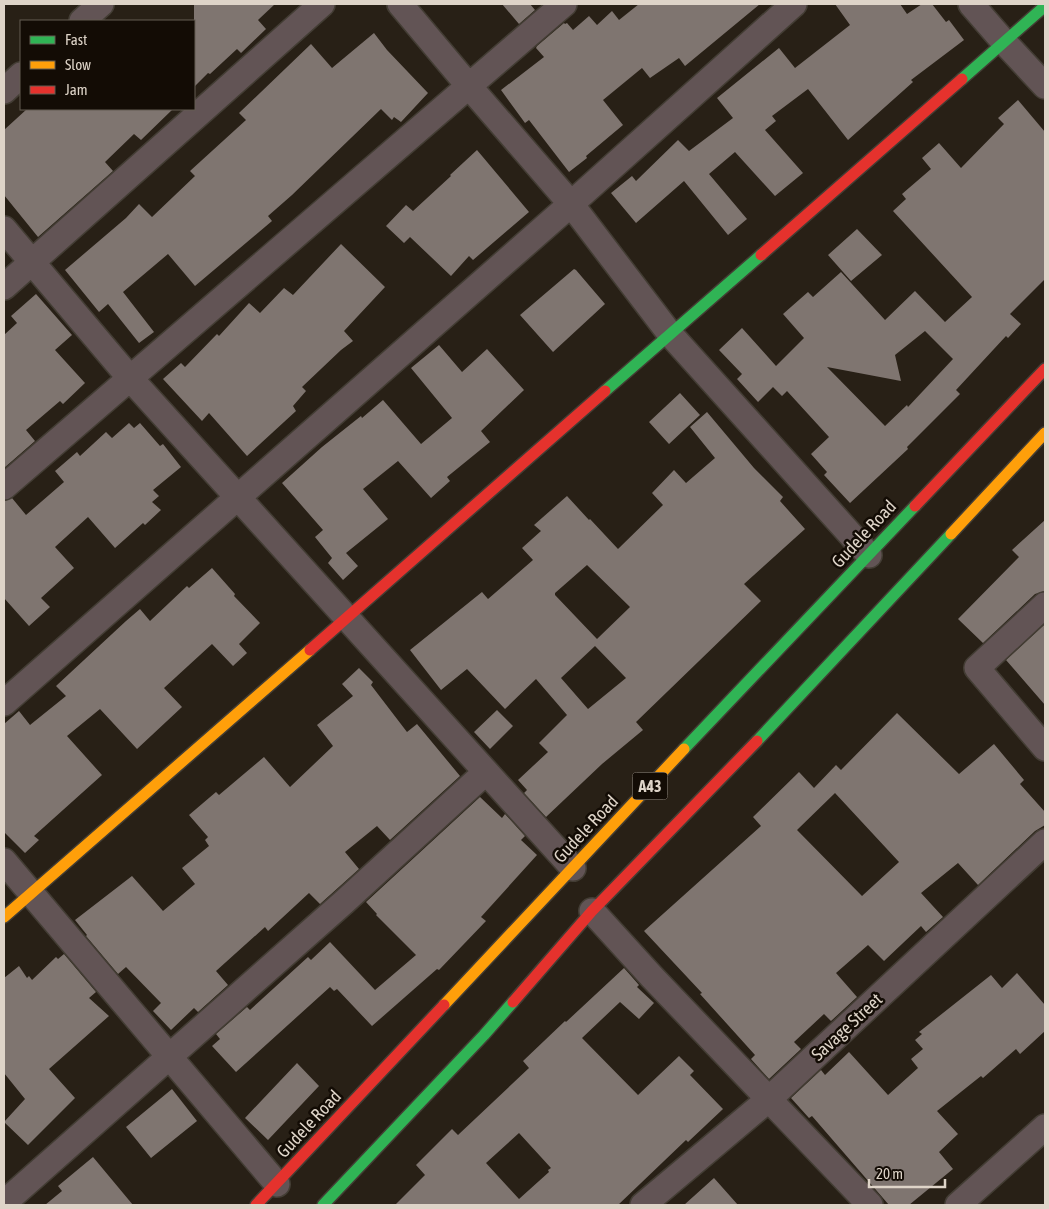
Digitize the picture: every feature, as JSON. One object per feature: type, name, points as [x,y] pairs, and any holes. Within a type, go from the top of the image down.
[{"type":"main road","points":[[4,917],[1045,6]]},
{"type":"main road","name":"Gudele Road","points":[[256,1205],[1045,369]]},
{"type":"main road","name":"A43","points":[[323,1205],[484,1035],[592,911],[775,722],[1045,433]]},
{"type":"street","points":[[83,20],[101,4]]},
{"type":"street","points":[[4,287],[322,4]]},
{"type":"street","points":[[400,4],[571,204],[670,334],[869,554]]},
{"type":"street","points":[[4,487],[129,377],[564,4]]},
{"type":"street","points":[[4,703],[571,204],[794,4]]},
{"type":"street","points":[[971,4],[1045,86]]},
{"type":"street","points":[[4,91],[20,76]]},
{"type":"street","points":[[4,229],[129,377],[574,868]]},
{"type":"street","points":[[1045,605],[976,668],[1045,748]]},
{"type":"street","points":[[4,1203],[344,902],[486,772]]},
{"type":"street","name":"Savage Street","points":[[643,1205],[769,1099],[1045,842]]},
{"type":"street","points":[[4,861],[276,1184]]},
{"type":"street","points":[[592,911],[652,977],[870,1205]]},
{"type":"street","points":[[958,1205],[1045,1127]]},
{"type":"building","points":[[194,4],[275,4],[258,20],[266,29],[241,53],[237,49],[195,86]]},
{"type":"building","points":[[502,4],[530,4],[535,10],[519,24]]},
{"type":"building","points":[[639,4],[760,4],[685,66],[679,58],[650,78],[642,68],[603,100],[623,125],[569,172],[529,120],[525,123],[501,90],[544,57],[536,48],[537,46],[564,23],[567,23],[573,30],[589,16],[597,25],[612,11],[619,20]]},
{"type":"building","points":[[835,4],[900,4],[907,14],[922,4],[932,4],[946,22],[949,20],[964,40],[911,80],[913,82],[848,140],[808,89],[772,116],[776,121],[765,130],[803,173],[775,196],[735,152],[709,174],[747,219],[728,235],[684,181],[636,223],[611,193],[632,176],[636,181],[678,140],[689,151],[733,118],[717,98],[779,48],[795,68],[850,25]]},
{"type":"building","points":[[374,33],[387,50],[428,93],[401,122],[394,117],[392,120],[381,109],[268,216],[272,221],[195,286],[168,254],[123,292],[154,332],[139,343],[108,304],[99,312],[65,270],[126,218],[139,204],[152,217],[195,176],[190,171],[246,120],[239,113],[311,44],[332,68]]},
{"type":"building","points":[[1018,100],[1045,132],[1045,279],[1010,314],[1021,324],[1008,338],[1006,336],[956,390],[960,394],[907,447],[908,449],[850,503],[824,475],[827,472],[811,454],[829,437],[787,391],[782,396],[773,387],[758,402],[737,379],[742,374],[719,350],[742,328],[776,366],[804,338],[783,314],[808,292],[813,297],[841,272],[885,320],[915,291],[945,322],[972,297],[893,211],[906,199],[902,194],[931,169],[922,158],[939,143],[961,168],[1004,124],[998,118]],"holes":[[[925,331],[953,359],[908,407],[907,405],[885,426],[827,367],[901,381],[895,355]]]},
{"type":"building","points":[[26,110],[172,110],[141,140],[134,134],[105,162],[113,171],[38,237],[4,195],[4,130]]},
{"type":"building","points":[[477,150],[529,212],[473,260],[469,256],[451,276],[410,237],[404,243],[386,226],[406,205],[413,211]]},
{"type":"building","points":[[857,229],[882,255],[851,281],[828,255]]},
{"type":"building","points":[[341,244],[385,287],[344,331],[353,341],[302,387],[306,391],[293,406],[296,411],[247,456],[209,413],[202,421],[163,379],[181,363],[185,367],[217,334],[219,336],[249,303],[260,313],[284,288],[293,295]]},
{"type":"building","points":[[574,269],[605,304],[553,352],[520,315]]},
{"type":"building","points":[[36,294],[72,335],[55,350],[85,383],[63,404],[60,401],[26,430],[35,441],[4,468],[4,335],[17,323],[11,316]]},
{"type":"building","points":[[439,345],[462,372],[487,349],[524,390],[481,431],[490,442],[447,477],[450,481],[431,498],[398,461],[363,489],[388,519],[346,553],[358,566],[343,580],[328,563],[332,558],[315,537],[323,530],[282,483],[322,447],[383,400],[421,444],[452,418],[411,368]]},
{"type":"building","points":[[680,393],[700,415],[669,444],[649,422]]},
{"type":"building","points":[[707,412],[754,468],[783,497],[780,501],[805,529],[744,584],[761,601],[636,722],[643,730],[602,764],[546,817],[524,793],[527,790],[518,780],[548,752],[539,743],[567,715],[536,679],[505,709],[467,669],[441,690],[410,650],[482,592],[488,599],[533,560],[522,548],[541,531],[534,525],[567,496],[618,549],[663,505],[652,493],[674,470],[686,483],[715,458],[690,427]],"holes":[[[587,565],[630,607],[597,639],[555,595]],[[595,646],[626,678],[588,709],[561,678]]]},
{"type":"building","points":[[129,423],[134,428],[140,423],[160,446],[163,444],[181,467],[153,490],[159,496],[152,502],[161,510],[115,548],[88,517],[55,547],[74,568],[41,598],[50,607],[29,626],[4,598],[4,501],[12,498],[26,515],[64,482],[55,471],[77,452],[80,456],[106,432],[112,438]]},
{"type":"building","points":[[1045,520],[1045,591],[1035,594],[983,643],[958,619],[1019,557],[1012,550]]},
{"type":"building","points":[[212,568],[235,594],[234,596],[260,623],[239,644],[247,653],[233,666],[212,644],[164,688],[182,707],[137,749],[100,709],[67,736],[102,775],[34,836],[39,840],[25,853],[4,832],[4,724],[19,711],[30,725],[66,696],[56,686],[126,621],[140,609],[150,621],[187,586],[189,588]]},
{"type":"building","points":[[1045,624],[1045,705],[1006,660]]},
{"type":"building","points":[[359,668],[373,682],[371,685],[407,732],[417,724],[460,776],[390,840],[377,826],[345,852],[359,869],[320,904],[309,893],[268,931],[265,927],[216,971],[228,985],[198,1012],[194,1008],[171,1030],[153,1011],[161,1003],[126,967],[118,974],[75,920],[132,876],[163,911],[195,884],[182,868],[209,846],[205,840],[208,837],[189,815],[216,792],[219,795],[264,757],[290,787],[333,746],[317,725],[353,696],[342,684]]},
{"type":"building","points":[[497,710],[513,726],[490,749],[474,732]]},
{"type":"building","points":[[897,713],[959,774],[994,744],[1024,780],[1020,784],[1045,812],[1045,825],[1035,831],[978,885],[958,863],[921,893],[943,917],[926,932],[921,926],[884,961],[868,945],[836,973],[857,997],[831,1021],[824,1014],[794,1042],[801,1049],[769,1079],[751,1059],[755,1055],[700,994],[702,993],[644,931],[761,826],[753,817],[799,772],[814,788],[836,765],[841,770]],"holes":[[[835,793],[899,862],[862,896],[797,830]]]},
{"type":"building","points":[[480,797],[502,818],[505,814],[525,836],[521,840],[537,855],[481,917],[486,921],[439,970],[437,969],[372,1026],[337,989],[334,991],[330,987],[236,1072],[212,1046],[220,1039],[216,1034],[247,1007],[250,1010],[308,957],[311,960],[330,942],[375,990],[416,955],[376,915],[366,902]]},
{"type":"building","points":[[64,954],[96,992],[89,998],[109,1016],[49,1069],[75,1098],[28,1145],[4,1122],[25,1099],[4,1073],[4,978],[19,966],[27,978],[29,976],[32,980],[56,957],[58,959]]},
{"type":"building","points":[[624,968],[639,985],[637,987],[654,1003],[639,1019],[620,1002],[582,1038],[638,1095],[679,1056],[694,1071],[690,1075],[723,1109],[688,1142],[686,1140],[618,1205],[395,1205],[425,1175],[416,1165],[452,1129],[458,1135],[529,1068],[523,1061]],"holes":[[[519,1133],[551,1168],[519,1199],[486,1163]]]},
{"type":"building","points":[[1017,973],[1045,1005],[1045,1031],[1020,1054],[1016,1049],[983,1078],[981,1076],[937,1111],[958,1134],[939,1152],[953,1169],[909,1205],[889,1205],[812,1116],[809,1118],[791,1098],[821,1070],[825,1075],[849,1052],[888,1095],[918,1068],[911,1059],[923,1049],[915,1040],[922,1034],[919,1032],[991,975],[1002,988]]},
{"type":"building","points":[[297,1063],[319,1086],[268,1140],[245,1118]]},
{"type":"building","points":[[172,1089],[197,1121],[151,1158],[126,1127]]},
{"type":"building","points":[[93,1157],[133,1205],[45,1205],[62,1191],[58,1186]]},
{"type":"building","points":[[714,1178],[738,1205],[684,1205]]},
{"type":"traffic: fast","points":[[962,79],[1045,6]]},
{"type":"traffic: fast","points":[[605,391],[761,255]]},
{"type":"traffic: fast","points":[[684,749],[915,506]]},
{"type":"traffic: fast","points":[[757,741],[951,534]]},
{"type":"traffic: fast","points":[[323,1205],[513,1002]]},
{"type":"traffic: slow","points":[[951,534],[1045,433]]},
{"type":"traffic: slow","points":[[4,917],[310,650]]},
{"type":"traffic: slow","points":[[444,1005],[684,749]]},
{"type":"traffic: jam","points":[[761,255],[962,79]]},
{"type":"traffic: jam","points":[[915,506],[1045,369]]},
{"type":"traffic: jam","points":[[310,650],[605,391]]},
{"type":"traffic: jam","points":[[513,1002],[592,911],[757,741]]},
{"type":"traffic: jam","points":[[256,1205],[444,1005]]}]
